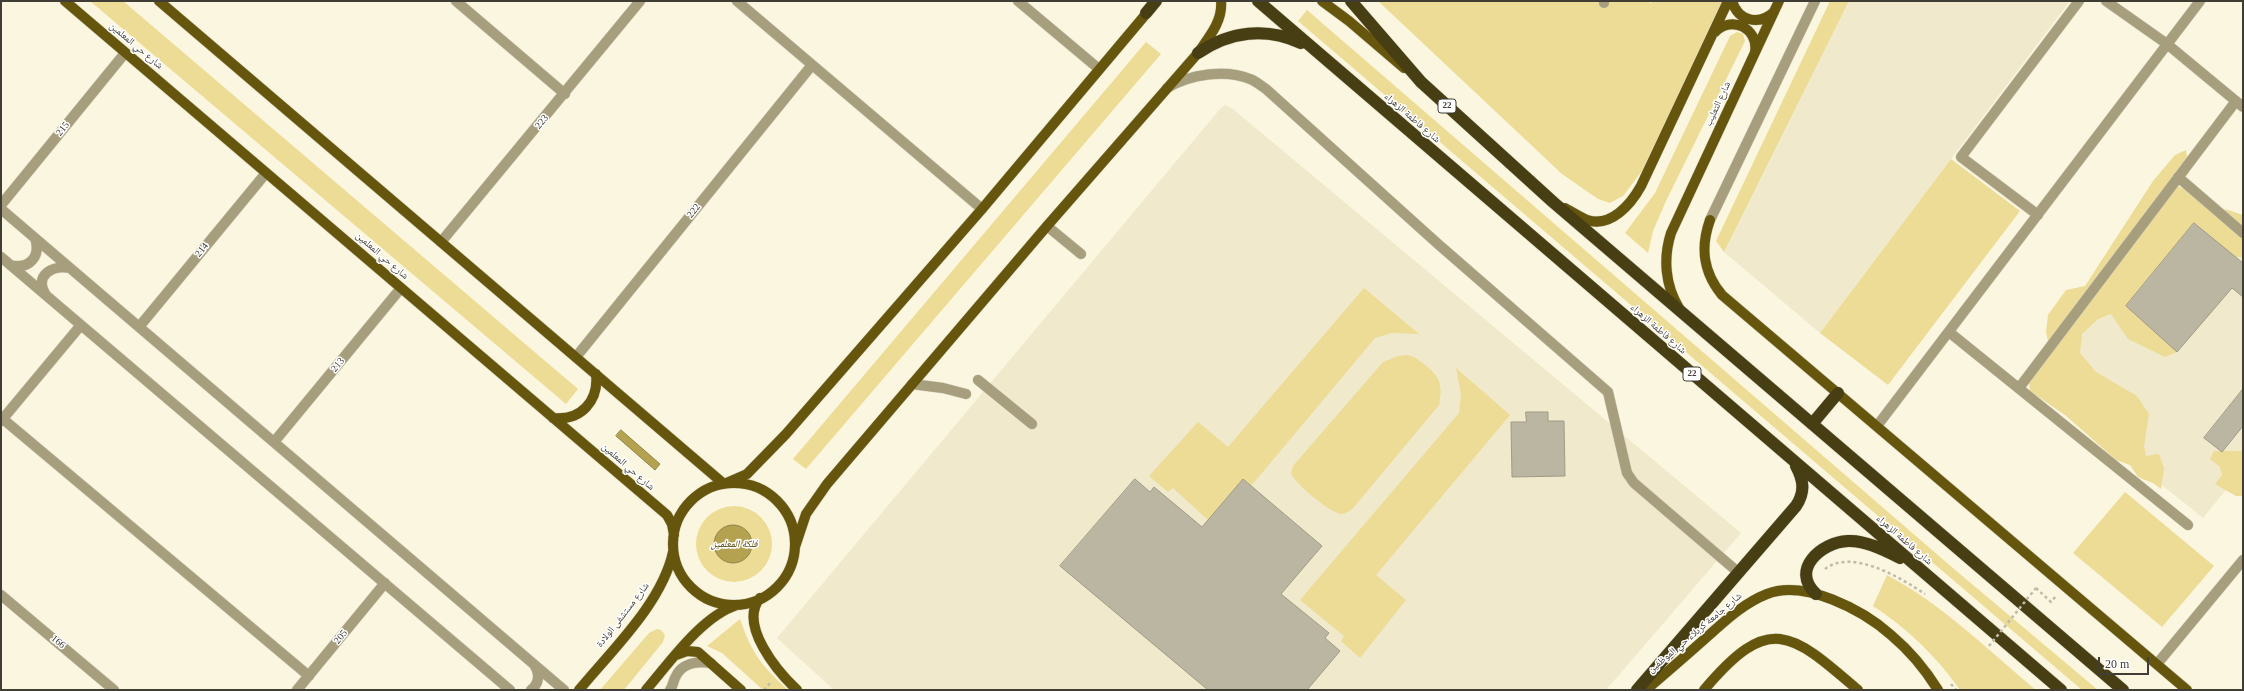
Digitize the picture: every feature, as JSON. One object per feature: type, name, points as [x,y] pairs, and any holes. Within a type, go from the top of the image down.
[{"type":"highway","points":[[1146,14],[1157,1]]},
{"type":"highway","name":"22","points":[[1351,1],[1421,82],[1552,202],[2123,690]]},
{"type":"highway","name":"شارع فاطمة الزهراء","points":[[1262,3],[1323,58],[2061,690]]},
{"type":"highway","points":[[1198,53],[1213,43],[1229,37],[1255,32],[1291,39],[1323,58]]},
{"type":"highway","points":[[1812,424],[1838,393]]},
{"type":"highway","points":[[1637,690],[1796,506],[1801,497],[1803,486],[1801,476],[1784,453]]},
{"type":"highway","points":[[1816,594],[1807,579],[1808,565],[1814,555],[1832,544],[1842,541],[1858,542],[1878,548],[1914,564]]},
{"type":"main road","name":"شارع حي المعلمين","points":[[65,1],[667,515],[672,524],[674,536]]},
{"type":"main road","points":[[1218,20],[1221,1]]},
{"type":"main road","points":[[646,690],[676,655],[711,620],[728,608],[760,598],[772,591],[782,580],[792,561],[803,520],[812,503],[1047,226],[1198,53],[1218,20],[1224,1]]},
{"type":"main road","points":[[1322,1],[1349,21],[1421,82]]},
{"type":"main road","points":[[1552,202],[1588,220],[1605,221],[1630,204],[1641,186],[1728,1]]},
{"type":"main road","points":[[1732,1],[1735,9],[1741,16],[1753,21],[1766,18],[1778,5]]},
{"type":"main road","points":[[165,3],[724,484],[744,484],[753,486],[762,490],[778,502],[789,518],[795,547]]},
{"type":"main road","name":"شارع التعليب","points":[[1681,312],[1670,290],[1666,265],[1668,241],[1677,218],[1778,5]]},
{"type":"main road","points":[[740,604],[711,600],[695,590],[682,575],[673,548],[674,536],[681,515],[691,502],[704,491],[747,474],[786,434],[982,209],[1146,14]]},
{"type":"main road","points":[[1713,34],[1728,24],[1745,27],[1751,33],[1755,41],[1755,54]]},
{"type":"main road","points":[[1710,220],[1704,242],[1704,254],[1709,276],[1715,286],[1730,303],[1878,426],[2187,690]]},
{"type":"main road","points":[[553,418],[569,418],[584,411],[590,405],[596,390],[596,374]]},
{"type":"main road","name":"شارع مستشفى الولادة","points":[[579,690],[653,600],[666,576],[673,548]]},
{"type":"main road","name":"شارع جامعة كربلاء حي الموظفين","points":[[1646,690],[1726,620],[1752,601],[1773,592],[1784,590],[1816,594],[1840,603],[1886,630],[1907,650],[1929,675],[1937,690]]},
{"type":"main road","points":[[760,598],[755,606],[754,615],[758,638],[775,667],[797,690]]},
{"type":"main road","points":[[1708,688],[1740,652],[1759,641],[1784,640],[1802,646],[1815,653],[1858,690]]},
{"type":"main road","points":[[676,655],[694,652],[710,663],[741,690]]},
{"type":"street","points":[[456,1],[565,94]]},
{"type":"street","name":"223","points":[[441,242],[565,94],[640,1]]},
{"type":"street","points":[[737,1],[982,209]]},
{"type":"street","points":[[1018,1],[1099,69]]},
{"type":"street","points":[[1710,220],[1815,1]]},
{"type":"street","points":[[2038,215],[1961,157],[2079,1]]},
{"type":"street","points":[[2019,388],[2178,177],[2239,104],[2167,44],[2106,1]]},
{"type":"street","points":[[1878,426],[2200,1]]},
{"type":"street","name":"215","points":[[1,205],[125,53]]},
{"type":"street","name":"222","points":[[576,357],[812,65]]},
{"type":"street","points":[[1166,88],[1188,79],[1219,74],[1238,75],[1252,79],[1266,89],[1438,244],[1608,392],[1627,473],[1634,483],[1739,573]]},
{"type":"street","name":"214","points":[[139,327],[266,173]]},
{"type":"street","points":[[2178,177],[2243,233]]},
{"type":"street","points":[[1,209],[564,690]]},
{"type":"street","points":[[1047,226],[1081,254]]},
{"type":"street","points":[[10,265],[18,267],[26,266],[33,260],[37,253],[35,238]]},
{"type":"street","points":[[1,257],[510,690]]},
{"type":"street","points":[[46,296],[42,289],[42,281],[46,273],[53,268],[70,268]]},
{"type":"street","name":"213","points":[[274,442],[401,288]]},
{"type":"street","points":[[81,325],[2,420],[309,676]]},
{"type":"street","points":[[1949,332],[2188,525]]},
{"type":"street","points":[[978,380],[1032,424]]},
{"type":"street","points":[[912,384],[943,388],[966,394]]},
{"type":"street","points":[[2157,664],[2243,560]]},
{"type":"street","name":"205","points":[[297,690],[385,583]]},
{"type":"street","name":"166","points":[[1,594],[114,690]]},
{"type":"street","points":[[670,690],[676,674],[686,666],[697,662],[710,663]]},
{"type":"street","points":[[531,690],[538,679],[538,671],[534,664]]},
{"type":"path","points":[[1823,572],[1831,564],[1841,562],[1871,566],[1904,580],[1926,595]]},
{"type":"path","points":[[1994,650],[1988,646],[2036,588],[2051,602]]},
{"type":"path","points":[[764,690],[775,678]]},
{"type":"path","points":[[1949,681],[1956,690]]},
{"type":"shaded area","points":[[1849,1],[2070,1],[1820,333],[1724,252]]},
{"type":"shaded area","points":[[1225,105],[1233,109],[1741,533],[1606,690],[834,690],[777,638],[1220,109]]},
{"type":"shaded area","points":[[2177,196],[2243,248],[2243,469],[2203,518],[2037,384]]},
{"type":"shaded area","points":[[621,430],[660,464],[655,470],[616,436]]},
{"type":"shaded area","points":[[733,525],[746,531],[752,544],[746,557],[733,563],[720,557],[714,544],[720,531]]},
{"type":"green space","points":[[90,1],[123,1],[578,389],[566,404]]},
{"type":"green space","points":[[1378,1],[1647,1],[1651,3],[1653,1],[1722,1],[1642,171],[1623,196],[1610,203],[1598,199],[1562,174]]},
{"type":"green space","points":[[1830,1],[1849,1],[1724,252],[1716,241]]},
{"type":"green space","points":[[1307,10],[1954,569],[2098,690],[2082,690],[1298,21]]},
{"type":"green space","points":[[1737,32],[1743,34],[1745,41],[1666,201],[1653,231],[1648,253],[1625,233],[1655,193],[1730,36]]},
{"type":"green space","points":[[1146,42],[1161,54],[806,469],[793,459]]},
{"type":"green space","points":[[2186,150],[2189,173],[2178,186],[2190,192],[2207,207],[2228,210],[2243,215],[2243,257],[2235,257],[2194,223],[2126,306],[2177,352],[2165,357],[2128,339],[2111,314],[2098,319],[2082,334],[2080,353],[2096,372],[2137,396],[2149,414],[2144,446],[2146,456],[2159,454],[2164,468],[2161,489],[2153,483],[2138,477],[2130,465],[2116,460],[2065,415],[2030,391],[2029,382],[2048,341],[2046,332],[2048,315],[2066,290],[2085,286],[2153,181],[2175,155]]},
{"type":"green space","points":[[1951,159],[2020,211],[1888,385],[1820,333]]},
{"type":"green space","points":[[1364,288],[1419,334],[1392,333],[1375,338],[1251,486],[1243,479],[1208,520],[1173,488],[1168,492],[1149,476],[1198,422],[1228,447]]},
{"type":"green space","points":[[1407,355],[1420,361],[1437,377],[1441,392],[1439,405],[1354,507],[1345,513],[1341,514],[1336,512],[1321,503],[1298,483],[1291,473],[1293,466],[1383,362],[1398,356]]},
{"type":"green space","points":[[1456,368],[1510,415],[1376,575],[1406,600],[1360,658],[1341,641],[1344,636],[1300,600],[1459,413],[1461,394]]},
{"type":"green space","points":[[2214,451],[2243,451],[2243,496],[2236,496],[2215,484],[2222,475],[2220,467],[2210,459]]},
{"type":"green space","points":[[2125,492],[2214,566],[2162,627],[2073,553]]},
{"type":"green space","name":"فلكة المعلمين","points":[[734,506],[749,509],[761,517],[769,529],[772,544],[769,559],[761,571],[749,579],[734,582],[719,579],[707,571],[699,559],[696,544],[699,529],[707,517],[719,509]]},
{"type":"green space","points":[[1887,575],[1927,600],[1946,614],[2036,690],[1960,690],[1921,644],[1898,624],[1873,606]]},
{"type":"green space","points":[[740,619],[744,631],[759,659],[771,674],[788,690],[763,690],[722,653],[707,646]]},
{"type":"green space","points":[[657,629],[661,630],[665,635],[663,642],[624,690],[600,690],[649,633]]},
{"type":"building","points":[[2194,223],[2243,263],[2243,297],[2232,288],[2177,352],[2126,306]]},
{"type":"building","points":[[2243,389],[2243,426],[2222,452],[2204,438]]},
{"type":"building","points":[[1526,412],[1548,412],[1548,421],[1564,421],[1565,476],[1512,477],[1511,422],[1526,422]]},
{"type":"building","points":[[1135,479],[1150,492],[1154,487],[1202,527],[1243,479],[1322,546],[1281,594],[1329,633],[1325,638],[1340,651],[1307,690],[1208,690],[1060,566]]}]
